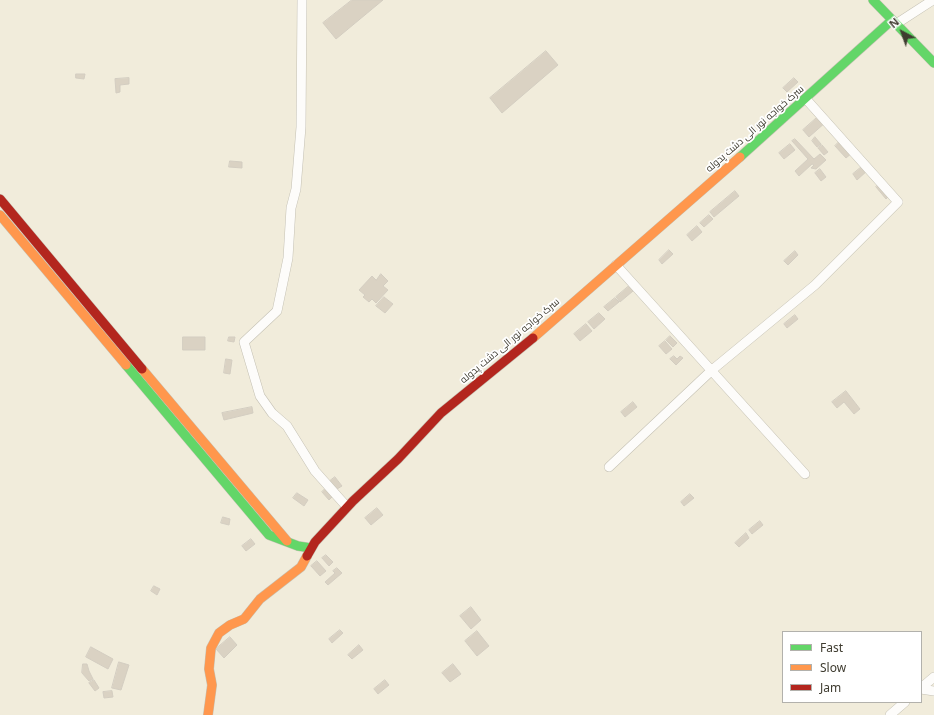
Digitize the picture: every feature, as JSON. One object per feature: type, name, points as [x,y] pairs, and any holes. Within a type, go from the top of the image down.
[{"type":"main road","points":[[873,0],[934,63]]},
{"type":"main road","name":"سرک خواجه نور الی دشت پدوله","points":[[208,715],[212,685],[209,669],[211,648],[219,633],[230,625],[244,619],[260,599],[301,567],[315,542],[347,507],[398,460],[441,413],[539,333],[894,22]]},
{"type":"main road","points":[[0,199],[287,541]]},
{"type":"main road","points":[[0,215],[269,535],[311,548]]},
{"type":"street","points":[[302,0],[301,134],[296,188],[291,208],[288,258],[277,311],[244,342],[260,396],[272,412],[287,426],[315,472],[347,507]]},
{"type":"street","points":[[894,22],[933,0]]},
{"type":"street","points":[[609,467],[712,370],[815,285],[898,202],[806,99]]},
{"type":"street","points":[[616,265],[805,474]]},
{"type":"street","points":[[922,688],[934,676]]},
{"type":"street","points":[[922,689],[934,691]]},
{"type":"street","points":[[890,715],[904,703]]},
{"type":"building","points":[[352,0],[383,0],[336,39],[323,23]]},
{"type":"building","points":[[546,51],[558,65],[502,113],[490,98]]},
{"type":"building","points":[[76,74],[85,74],[84,79],[76,78]]},
{"type":"building","points":[[129,78],[129,84],[120,85],[120,92],[116,93],[115,79]]},
{"type":"building","points":[[794,78],[798,82],[787,92],[783,88]]},
{"type":"building","points":[[820,115],[826,122],[809,137],[803,130]]},
{"type":"building","points":[[815,137],[821,144],[817,147],[812,141]]},
{"type":"building","points":[[795,139],[814,159],[820,154],[826,160],[816,169],[811,168],[814,165],[812,164],[799,176],[795,171],[808,159],[792,141]]},
{"type":"building","points":[[841,140],[852,153],[846,158],[835,146]]},
{"type":"building","points":[[790,144],[795,150],[784,159],[779,153]]},
{"type":"building","points":[[822,145],[828,152],[824,155],[818,148]]},
{"type":"building","points":[[230,161],[242,162],[242,168],[229,167]]},
{"type":"building","points":[[864,165],[868,170],[857,180],[853,174]]},
{"type":"building","points":[[820,169],[826,177],[821,181],[815,173]]},
{"type":"building","points":[[879,184],[889,196],[886,199],[876,187]]},
{"type":"building","points":[[735,191],[739,196],[714,217],[710,212]]},
{"type":"building","points":[[709,215],[713,219],[704,227],[700,223]]},
{"type":"building","points":[[697,226],[702,232],[692,241],[687,235]]},
{"type":"building","points":[[669,250],[673,254],[662,264],[659,260]]},
{"type":"building","points":[[795,251],[798,255],[788,265],[784,261]]},
{"type":"building","points":[[381,274],[388,281],[383,286],[388,290],[376,303],[372,299],[369,302],[363,297],[365,295],[359,290],[372,276],[376,280]]},
{"type":"building","points":[[629,286],[633,291],[620,302],[616,297]]},
{"type":"building","points":[[384,297],[393,304],[385,313],[376,306]]},
{"type":"building","points":[[615,298],[619,302],[608,311],[604,307]]},
{"type":"building","points":[[599,313],[605,319],[594,329],[588,322]]},
{"type":"building","points":[[795,315],[798,319],[787,328],[784,324]]},
{"type":"building","points":[[586,324],[592,331],[580,341],[574,334]]},
{"type":"building","points":[[670,336],[677,343],[673,347],[666,340]]},
{"type":"building","points":[[183,337],[205,337],[205,350],[183,350]]},
{"type":"building","points":[[229,337],[235,337],[234,342],[228,341]]},
{"type":"building","points":[[665,341],[672,349],[666,354],[659,346]]},
{"type":"building","points":[[674,356],[677,359],[680,356],[683,358],[676,365],[670,359]]},
{"type":"building","points":[[226,359],[232,360],[230,374],[224,373]]},
{"type":"building","points":[[846,391],[860,409],[854,414],[844,402],[837,408],[832,402]]},
{"type":"building","points":[[633,402],[637,407],[625,417],[621,412]]},
{"type":"building","points":[[252,407],[253,413],[224,420],[222,413]]},
{"type":"building","points":[[335,477],[342,486],[337,489],[330,481]]},
{"type":"building","points":[[326,488],[333,496],[329,500],[322,492]]},
{"type":"building","points":[[297,493],[308,500],[304,506],[293,498]]},
{"type":"building","points":[[690,494],[694,498],[684,506],[681,502]]},
{"type":"building","points":[[377,508],[383,515],[371,525],[365,518]]},
{"type":"building","points":[[223,517],[230,519],[229,525],[221,523]]},
{"type":"building","points":[[760,521],[763,525],[752,534],[749,530]]},
{"type":"building","points":[[746,533],[749,538],[739,547],[735,543]]},
{"type":"building","points":[[251,539],[255,544],[246,551],[242,546]]},
{"type":"building","points":[[326,555],[333,562],[329,566],[322,558]]},
{"type":"building","points":[[317,561],[326,571],[320,576],[311,566]]},
{"type":"building","points":[[337,568],[342,573],[328,585],[325,582],[335,573],[333,571]]},
{"type":"building","points":[[154,586],[160,589],[157,595],[151,591]]},
{"type":"building","points":[[471,607],[481,620],[471,629],[460,616]]},
{"type":"building","points":[[340,630],[343,633],[332,643],[329,639]]},
{"type":"building","points":[[477,631],[489,646],[477,656],[465,641]]},
{"type":"building","points":[[230,637],[237,645],[224,658],[216,649]]},
{"type":"building","points":[[359,645],[363,650],[352,659],[348,655]]},
{"type":"building","points":[[91,647],[113,659],[108,669],[86,657]]},
{"type":"building","points":[[119,662],[129,665],[121,690],[112,688]]},
{"type":"building","points":[[83,664],[87,664],[93,679],[89,681],[82,673]]},
{"type":"building","points":[[453,664],[461,674],[450,682],[442,673]]},
{"type":"building","points":[[94,680],[99,688],[95,691],[89,683]]},
{"type":"building","points":[[385,680],[389,685],[378,694],[374,689]]},
{"type":"building","points":[[112,691],[113,697],[104,698],[103,692]]},
{"type":"traffic: fast","points":[[873,0],[934,63]]},
{"type":"traffic: fast","points":[[740,157],[892,20]]},
{"type":"traffic: fast","points":[[126,365],[269,535],[298,546],[311,548]]},
{"type":"traffic: slow","points":[[533,338],[740,157]]},
{"type":"traffic: slow","points":[[0,215],[126,365]]},
{"type":"traffic: slow","points":[[142,369],[287,541]]},
{"type":"traffic: slow","points":[[208,715],[212,685],[209,669],[211,648],[219,633],[230,625],[244,619],[260,599],[301,567],[307,556]]},
{"type":"traffic: jam","points":[[0,199],[142,369]]},
{"type":"traffic: jam","points":[[307,556],[315,542],[353,501],[398,459],[441,413],[533,338]]}]
